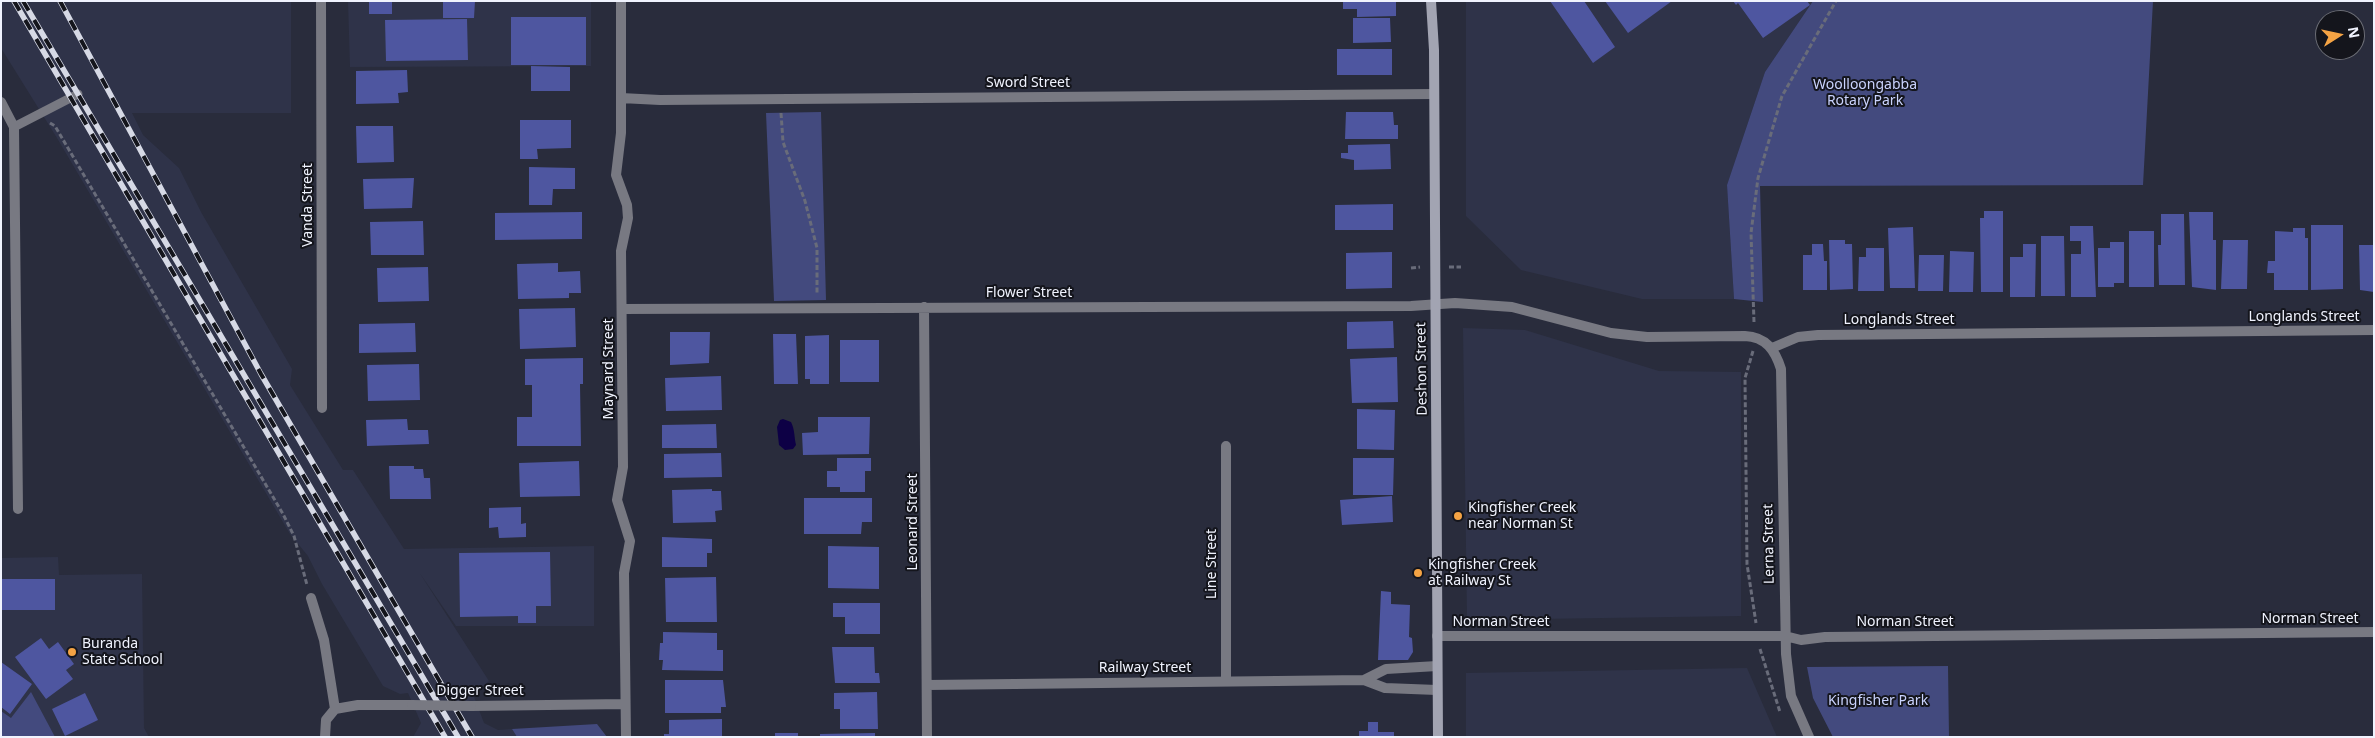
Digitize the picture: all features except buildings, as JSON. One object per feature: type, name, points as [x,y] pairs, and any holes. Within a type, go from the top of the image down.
[{"type":"street","name":"Vanda Street","points":[[320,1],[322,408]]},
{"type":"street","name":"Maynard Street","points":[[621,1],[621,133],[616,175],[627,205],[628,218],[621,251],[623,467],[617,500],[630,541],[624,572],[626,737]]},
{"type":"street","name":"Deshon Street","points":[[1431,1],[1434,94],[1438,737]]},
{"type":"street","name":"Sword Street","points":[[621,98],[780,99],[1434,94]]},
{"type":"street","points":[[1,102],[14,127],[18,509]]},
{"type":"street","points":[[1435,305],[1454,303],[1512,307],[1611,333],[1647,337],[1753,337],[1767,343],[1772,348]]},
{"type":"street","name":"Flower Street","points":[[622,309],[817,310],[924,307],[1435,305]]},
{"type":"street","name":"Leonard Street","points":[[924,307],[927,737]]},
{"type":"street","name":"Longlands Street","points":[[1772,348],[1798,337],[1818,334],[2374,330]]},
{"type":"street","name":"Lerna Street","points":[[1772,348],[1781,369],[1785,636],[1791,696],[1809,737]]},
{"type":"street","name":"Line Street","points":[[1226,446],[1226,681]]},
{"type":"street","points":[[311,598],[324,640],[335,709],[331,711],[326,720],[325,737]]},
{"type":"street","name":"Norman Street","points":[[1437,636],[1785,636],[1801,640],[1825,637],[2374,632]]},
{"type":"street","name":"Railway Street","points":[[1364,680],[1386,668],[1437,666]]},
{"type":"street","name":"Railway Street","points":[[927,685],[1364,680],[1386,688],[1438,690]]},
{"type":"street","name":"Digger Street","points":[[335,709],[358,705],[625,704]]},
{"type":"lane","points":[[14,127],[78,94]]},
{"type":"path","points":[[780,99],[783,142],[804,201],[817,248],[817,310]]},
{"type":"path","points":[[38,115],[55,126],[283,514],[294,536],[311,598]]},
{"type":"shaded area","points":[[1,1],[291,1],[291,113],[132,113],[143,135],[179,168],[201,212],[292,369],[290,385],[343,470],[353,470],[404,549],[594,546],[594,626],[456,626],[419,572],[489,681],[473,694],[484,723],[498,730],[512,729],[517,737],[413,737],[421,723],[408,693],[400,694],[383,686],[322,584],[308,556],[290,534],[57,138],[1,48]]},
{"type":"shaded area","points":[[348,1],[591,1],[591,66],[350,67]]},
{"type":"shaded area","points":[[1466,1],[1813,1],[1765,72],[1727,185],[1734,299],[1642,299],[1521,270],[1466,216]]},
{"type":"shaded area","points":[[1463,328],[1525,330],[1659,371],[1741,372],[1741,616],[1467,620]]},
{"type":"shaded area","points":[[783,419],[791,422],[794,431],[796,445],[793,449],[785,450],[779,445],[777,427],[780,420]]},
{"type":"shaded area","name":"Buranda State School","points":[[58,557],[59,575],[142,574],[144,728],[149,737],[1,737],[1,558]]},
{"type":"shaded area","points":[[1747,668],[1777,737],[1466,737],[1466,673]]},
{"type":"green space","name":"Woolloongabba Rotary Park","points":[[1813,1],[2153,1],[2143,185],[1760,186],[1763,302],[1734,299],[1727,185],[1765,72]]},
{"type":"green space","points":[[821,112],[826,300],[774,301],[766,113]]},
{"type":"green space","name":"Kingfisher Park","points":[[1948,666],[1949,737],[1833,737],[1813,698],[1807,667]]},
{"type":"green space","points":[[31,692],[55,737],[1,737],[1,711],[11,718]]},
{"type":"green space","points":[[597,724],[607,737],[517,737],[512,729]]},
{"type":"railway","points":[[14,1],[445,737]]},
{"type":"railway","points":[[23,1],[458,737]]},
{"type":"railway","points":[[60,1],[261,374],[472,737]]},
{"type":"place","name":"Kingfisher Creek near Norman St","points":[[1458,516]]},
{"type":"place","name":"Kingfisher Creek at Railway St","points":[[1418,573]]},
{"type":"place","name":"Buranda State School","points":[[72,652]]}]
